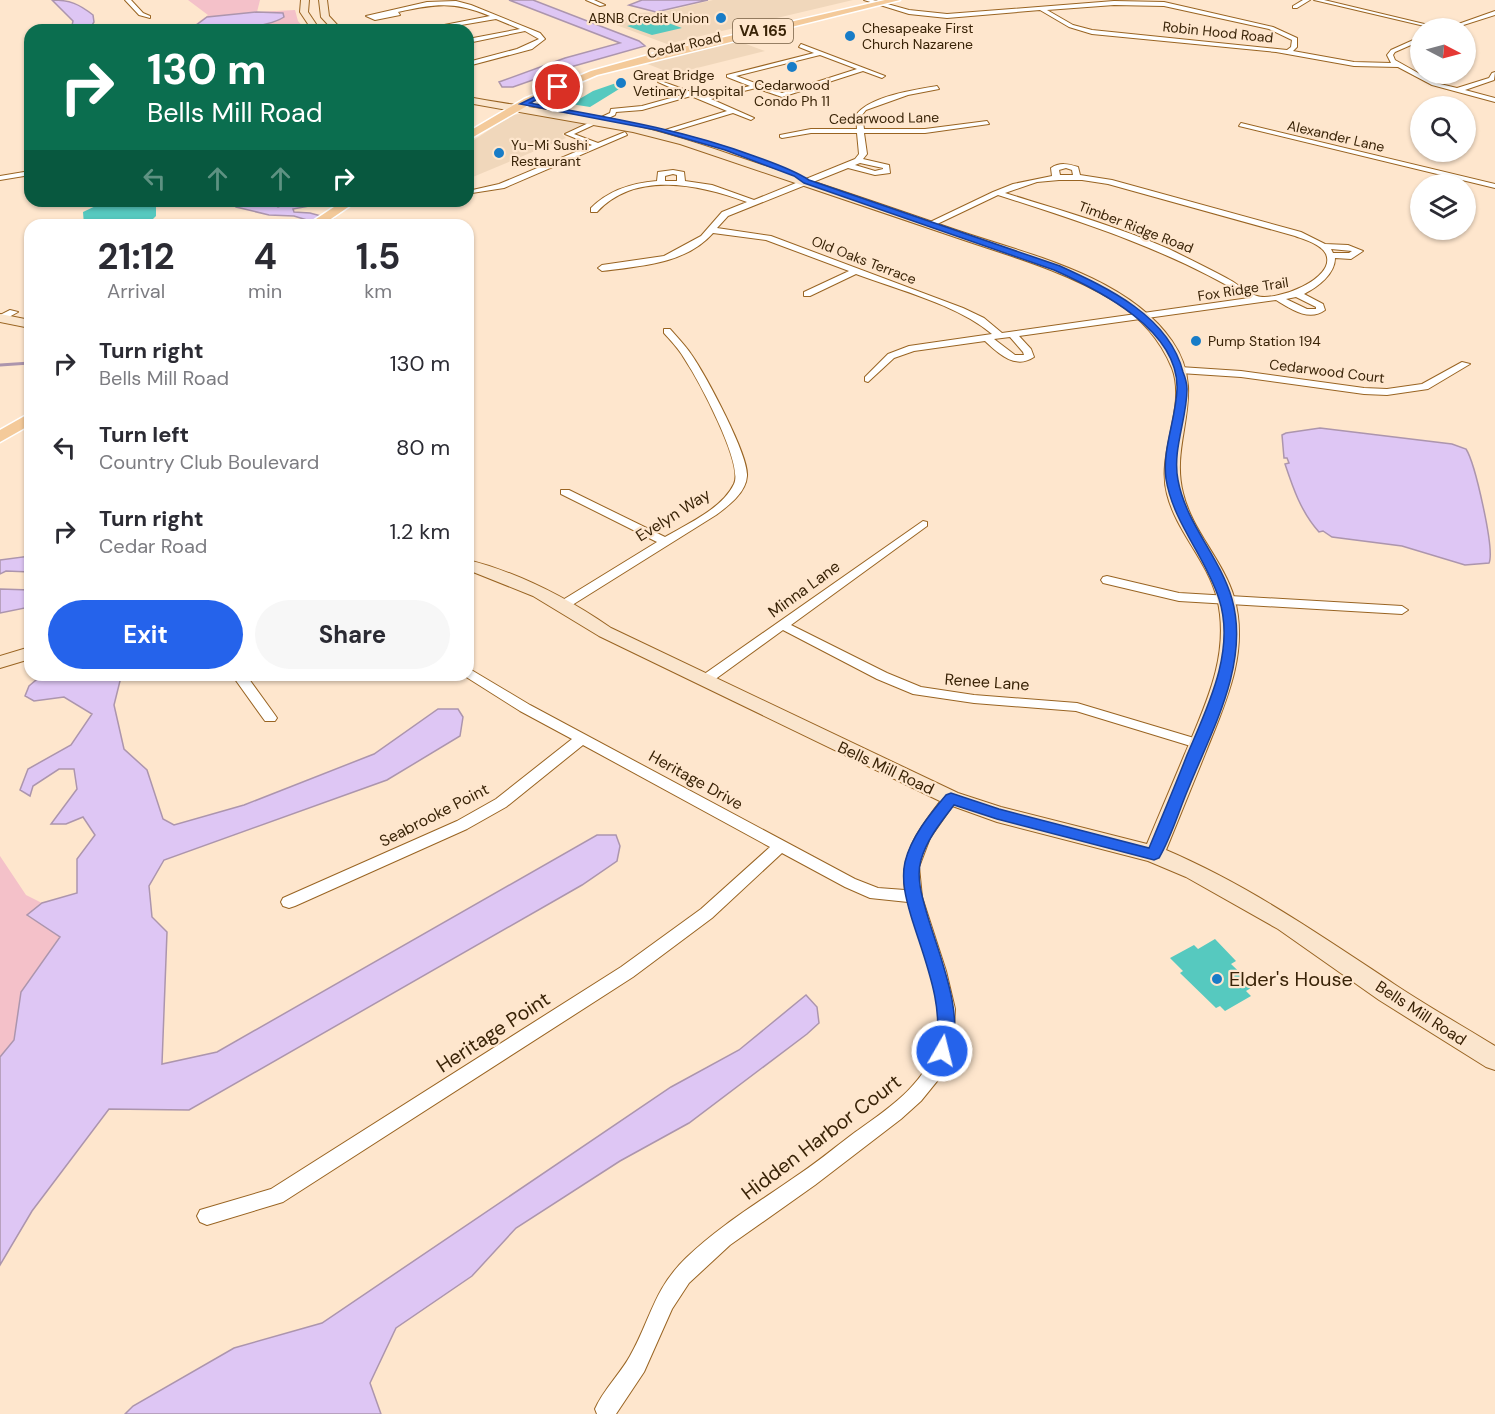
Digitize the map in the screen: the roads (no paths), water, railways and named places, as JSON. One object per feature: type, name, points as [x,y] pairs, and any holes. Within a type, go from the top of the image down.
[{"type":"main road","name":"Cedar Road","points":[[474,124],[513,105],[568,83],[622,65],[880,1]]},
{"type":"main road","name":"Cedar Road","points":[[474,133],[513,105]]},
{"type":"main road","points":[[328,219],[352,207]]},
{"type":"main road","points":[[337,219],[341,214]]},
{"type":"main road","points":[[0,423],[24,408]]},
{"type":"main road","points":[[0,437],[24,422]]},
{"type":"street","points":[[128,0],[141,14],[148,17]]},
{"type":"street","points":[[305,0],[304,12],[312,24]]},
{"type":"street","points":[[323,0],[325,16],[332,24]]},
{"type":"street","points":[[589,0],[602,5]]},
{"type":"street","points":[[1295,7],[1307,0]]},
{"type":"street","points":[[1317,0],[1410,22]]},
{"type":"street","points":[[880,1],[926,14],[954,16],[1114,3],[1161,2],[1279,30],[1295,39],[1294,47],[1289,52]]},
{"type":"street","points":[[392,11],[427,4],[466,5],[540,36],[541,41],[527,48],[474,62]]},
{"type":"street","name":"Robin Hood Road","points":[[1041,9],[1077,29],[1289,52],[1354,64],[1397,64]]},
{"type":"street","points":[[1476,20],[1495,13]]},
{"type":"street","points":[[462,24],[496,17]]},
{"type":"street","points":[[1476,20],[1485,22]]},
{"type":"street","points":[[1142,37],[1147,27]]},
{"type":"street","points":[[474,40],[526,29]]},
{"type":"street","points":[[1410,43],[1393,51],[1390,58],[1434,84],[1495,100]]},
{"type":"street","points":[[801,46],[882,76]]},
{"type":"street","points":[[820,53],[729,76],[782,95],[864,69]]},
{"type":"street","points":[[474,64],[483,65],[474,69]]},
{"type":"street","points":[[1455,90],[1492,79],[1494,74]]},
{"type":"street","points":[[660,81],[751,118]]},
{"type":"street","points":[[705,99],[756,86]]},
{"type":"street","points":[[602,268],[663,259],[696,243],[724,214],[859,160],[863,154],[859,115],[869,106],[907,93],[937,88]]},
{"type":"street","points":[[598,145],[568,134],[613,114],[613,110],[642,108],[691,94]]},
{"type":"street","points":[[474,95],[513,105]]},
{"type":"street","points":[[474,101],[667,131],[728,149],[807,181]]},
{"type":"street","points":[[667,131],[733,111]]},
{"type":"street","points":[[601,120],[684,142],[788,177],[807,181],[1070,273],[1109,293],[1162,336],[1175,357],[1183,388],[1173,450],[1172,478],[1181,511],[1207,557],[1226,600],[1230,636],[1220,694],[1154,854]]},
{"type":"street","name":"Cedarwood Lane","points":[[782,136],[810,131],[942,129],[987,123]]},
{"type":"street","name":"Alexander Lane","points":[[1241,125],[1495,186]]},
{"type":"street","points":[[942,129],[949,136]]},
{"type":"street","points":[[474,191],[501,186],[625,134]]},
{"type":"street","points":[[847,165],[875,173],[887,171],[886,167],[859,160]]},
{"type":"street","points":[[0,178],[24,174]]},
{"type":"street","points":[[930,224],[1027,181],[1077,177],[1109,182],[1272,226],[1298,234],[1322,246],[1331,255],[1351,256],[1359,251],[1348,247],[1322,246]]},
{"type":"street","points":[[594,210],[602,201],[624,190],[662,183],[709,187],[754,202]]},
{"type":"street","name":"Timber Ridge Road","points":[[998,193],[1157,246],[1211,271],[1259,301]]},
{"type":"street","name":"Old Oaks Terrace","points":[[711,230],[768,238],[965,313],[981,320],[1000,336]]},
{"type":"street","name":"Fox Ridge Trail","points":[[868,379],[891,356],[901,351],[1298,294],[1312,286],[1330,268],[1331,255]]},
{"type":"street","points":[[807,294],[856,271]]},
{"type":"street","points":[[1279,298],[1300,310],[1313,313],[1321,310],[1320,306],[1298,294]]},
{"type":"street","points":[[2,314],[24,315]]},
{"type":"street","points":[[2,314],[24,322]]},
{"type":"street","name":"Evelyn Way","points":[[565,604],[712,513],[729,500],[742,476],[741,463],[732,441],[688,357],[667,331]]},
{"type":"street","points":[[987,338],[1010,358],[1021,360],[1029,357],[1028,351],[1012,334]]},
{"type":"street","name":"Cedarwood Court","points":[[1180,370],[1241,374],[1364,391],[1387,392],[1425,387],[1465,364]]},
{"type":"street","points":[[565,492],[663,542]]},
{"type":"street","name":"Minna Lane","points":[[705,680],[922,524]]},
{"type":"street","name":"Bells Mill Road","points":[[474,567],[498,573],[565,604],[604,632],[951,798],[997,814],[1154,854],[1194,871],[1248,901],[1418,1012],[1495,1059]]},
{"type":"street","points":[[1107,580],[1166,596],[1402,610]]},
{"type":"street","name":"Renee Lane","points":[[782,625],[882,676],[918,691],[974,699],[1077,707],[1199,744]]},
{"type":"street","points":[[0,662],[24,656]]},
{"type":"street","name":"Heritage Drive","points":[[474,676],[581,739],[866,891],[886,896],[914,897]]},
{"type":"street","points":[[243,681],[270,718]]},
{"type":"street","name":"Seabrooke Point","points":[[288,902],[462,825],[501,803],[581,739]]},
{"type":"street","name":"Hidden Harbor Court","points":[[606,1409],[631,1376],[668,1294],[682,1276],[755,1216],[801,1184],[913,1098],[939,1062],[946,1039],[947,1012],[914,897],[911,878],[913,861],[930,825],[951,798]]},
{"type":"street","name":"Heritage Point","points":[[207,1216],[276,1196],[627,972],[673,941],[727,898],[780,846]]},
{"type":"waterway","points":[[0,365],[24,363]]},
{"type":"place","name":"ABNB Credit Union","points":[[721,18]]},
{"type":"place","name":"Chesapeake First Church Nazarene","points":[[850,36]]},
{"type":"place","name":"Cedarwood Condo Ph 11","points":[[792,67]]},
{"type":"place","name":"Great Bridge Vetinary Hospital","points":[[621,83]]},
{"type":"place","name":"Yu-Mi Sushi Restaurant","points":[[499,153]]},
{"type":"place","name":"Pump Station 194","points":[[1196,341]]},
{"type":"place","name":"Elder's House","points":[[1217,979]]}]
